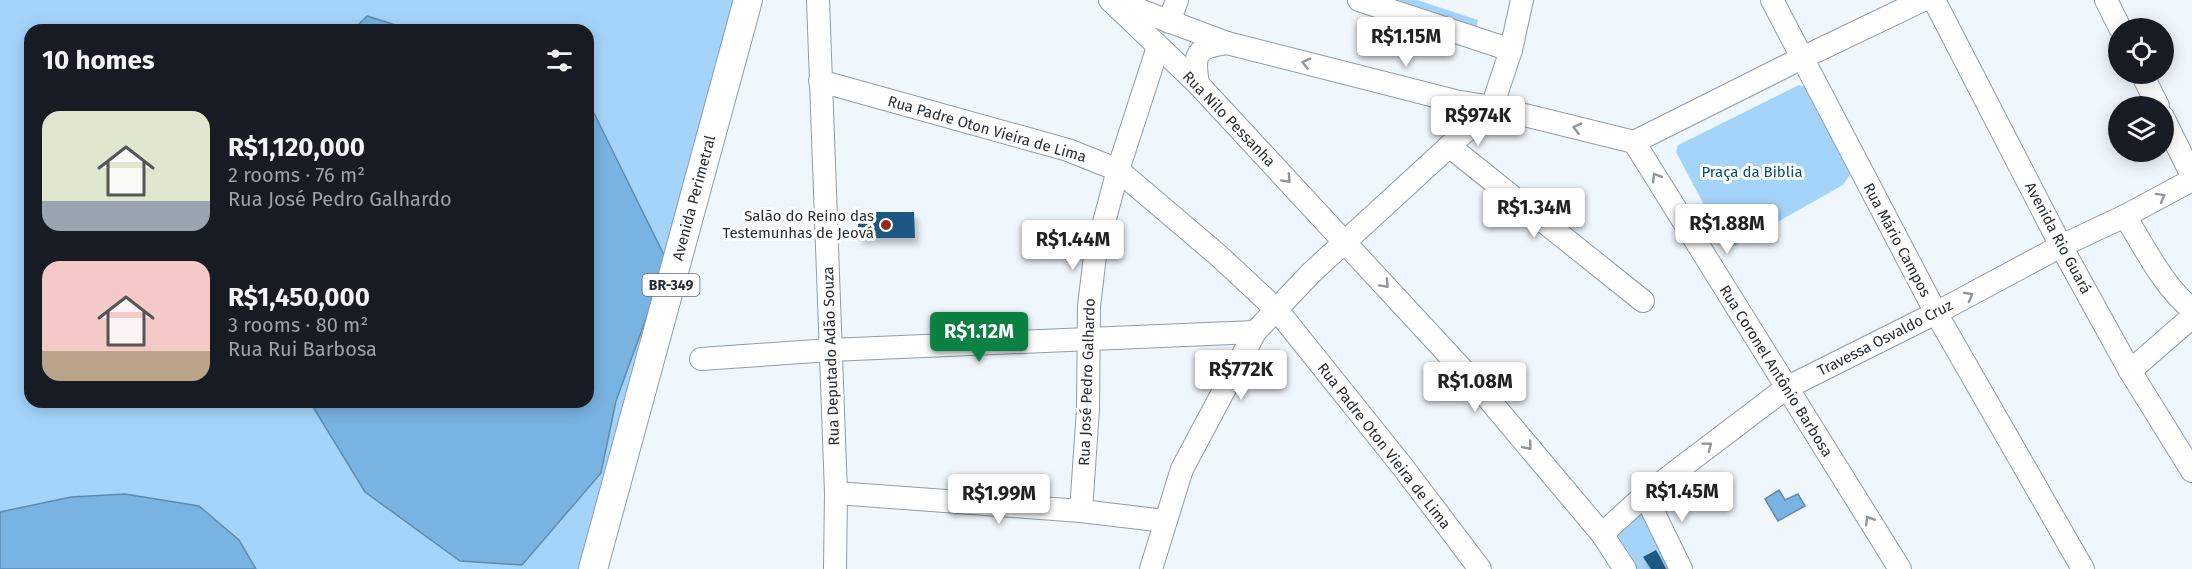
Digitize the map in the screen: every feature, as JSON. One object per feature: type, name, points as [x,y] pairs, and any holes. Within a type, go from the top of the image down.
[{"type":"main road","name":"Avenida Perimetral","points":[[593,569],[748,0]]},
{"type":"street","name":"Rua Deputado Adão Souza","points":[[818,0],[836,493],[835,569]]},
{"type":"street","points":[[1112,0],[1227,43],[1455,101],[1492,107],[1634,142],[1923,0]]},
{"type":"street","name":"Rua Nilo Pessanha","points":[[1112,0],[1158,48],[1198,84],[1475,383],[1602,534],[1625,569]]},
{"type":"street","points":[[1169,22],[1177,0]]},
{"type":"street","points":[[1359,0],[1511,50]]},
{"type":"street","points":[[1151,569],[1182,469],[1255,332],[1311,273],[1492,107],[1511,50],[1522,0]]},
{"type":"street","name":"Rua Mário Campos","points":[[1772,0],[1936,313],[2083,569]]},
{"type":"street","name":"Avenida Rio Guará","points":[[1934,0],[2061,246],[2130,371],[2192,471]]},
{"type":"street","points":[[2106,0],[2115,18]]},
{"type":"street","points":[[1198,84],[1195,66],[1199,53],[1206,46],[1227,43]]},
{"type":"street","name":"Rua José Pedro Galhardo","points":[[1081,511],[1088,409],[1089,306],[1095,256],[1118,170],[1158,48]]},
{"type":"street","name":"Rua Padre Oton Vieira de Lima","points":[[820,81],[1068,150],[1118,170],[1219,256],[1276,310],[1402,466],[1480,569]]},
{"type":"street","points":[[2174,140],[2192,178]]},
{"type":"street","name":"Rua Coronel Antônio Barbosa","points":[[1634,142],[1900,569]]},
{"type":"street","points":[[1449,146],[1643,301]]},
{"type":"street","name":"Travessa Osvaldo Cruz","points":[[1602,534],[1646,495],[1786,388],[1936,313],[2061,246],[2125,216],[2192,178]]},
{"type":"street","points":[[2125,216],[2165,278],[2192,309]]},
{"type":"street","points":[[2130,371],[2192,317]]},
{"type":"street","points":[[701,359],[830,350],[1255,332]]},
{"type":"street","points":[[836,493],[1081,511],[1165,521]]},
{"type":"street","points":[[1646,495],[1681,569]]},
{"type":"green space","points":[[0,0],[738,0],[580,569],[0,569]]},
{"type":"green space","points":[[1384,0],[1417,0],[1478,20],[1476,28]]},
{"type":"green space","name":"Praça da Biblia","points":[[1799,85],[1809,89],[1851,173],[1843,185],[1735,246],[1724,243],[1676,152],[1678,145]]},
{"type":"green space","points":[[1645,495],[1681,569],[1625,569],[1602,534]]},
{"type":"shaded area","points":[[367,16],[393,24],[359,24]]},
{"type":"shaded area","points":[[594,113],[667,261],[616,401],[601,473],[522,565],[460,561],[365,492],[314,408],[594,408]]},
{"type":"shaded area","points":[[1779,490],[1785,500],[1798,494],[1805,506],[1778,521],[1765,499]]},
{"type":"shaded area","points":[[125,494],[199,506],[239,540],[256,569],[0,569],[0,512],[71,497]]},
{"type":"building","name":"Salão do Reino das Testemunhas de Jeová","points":[[858,212],[914,212],[915,238],[858,238]]},
{"type":"building","points":[[1656,550],[1666,569],[1651,569],[1643,557]]},
{"type":"place","name":"Salão do Reino das Testemunhas de Jeová","points":[[886,225]]}]
